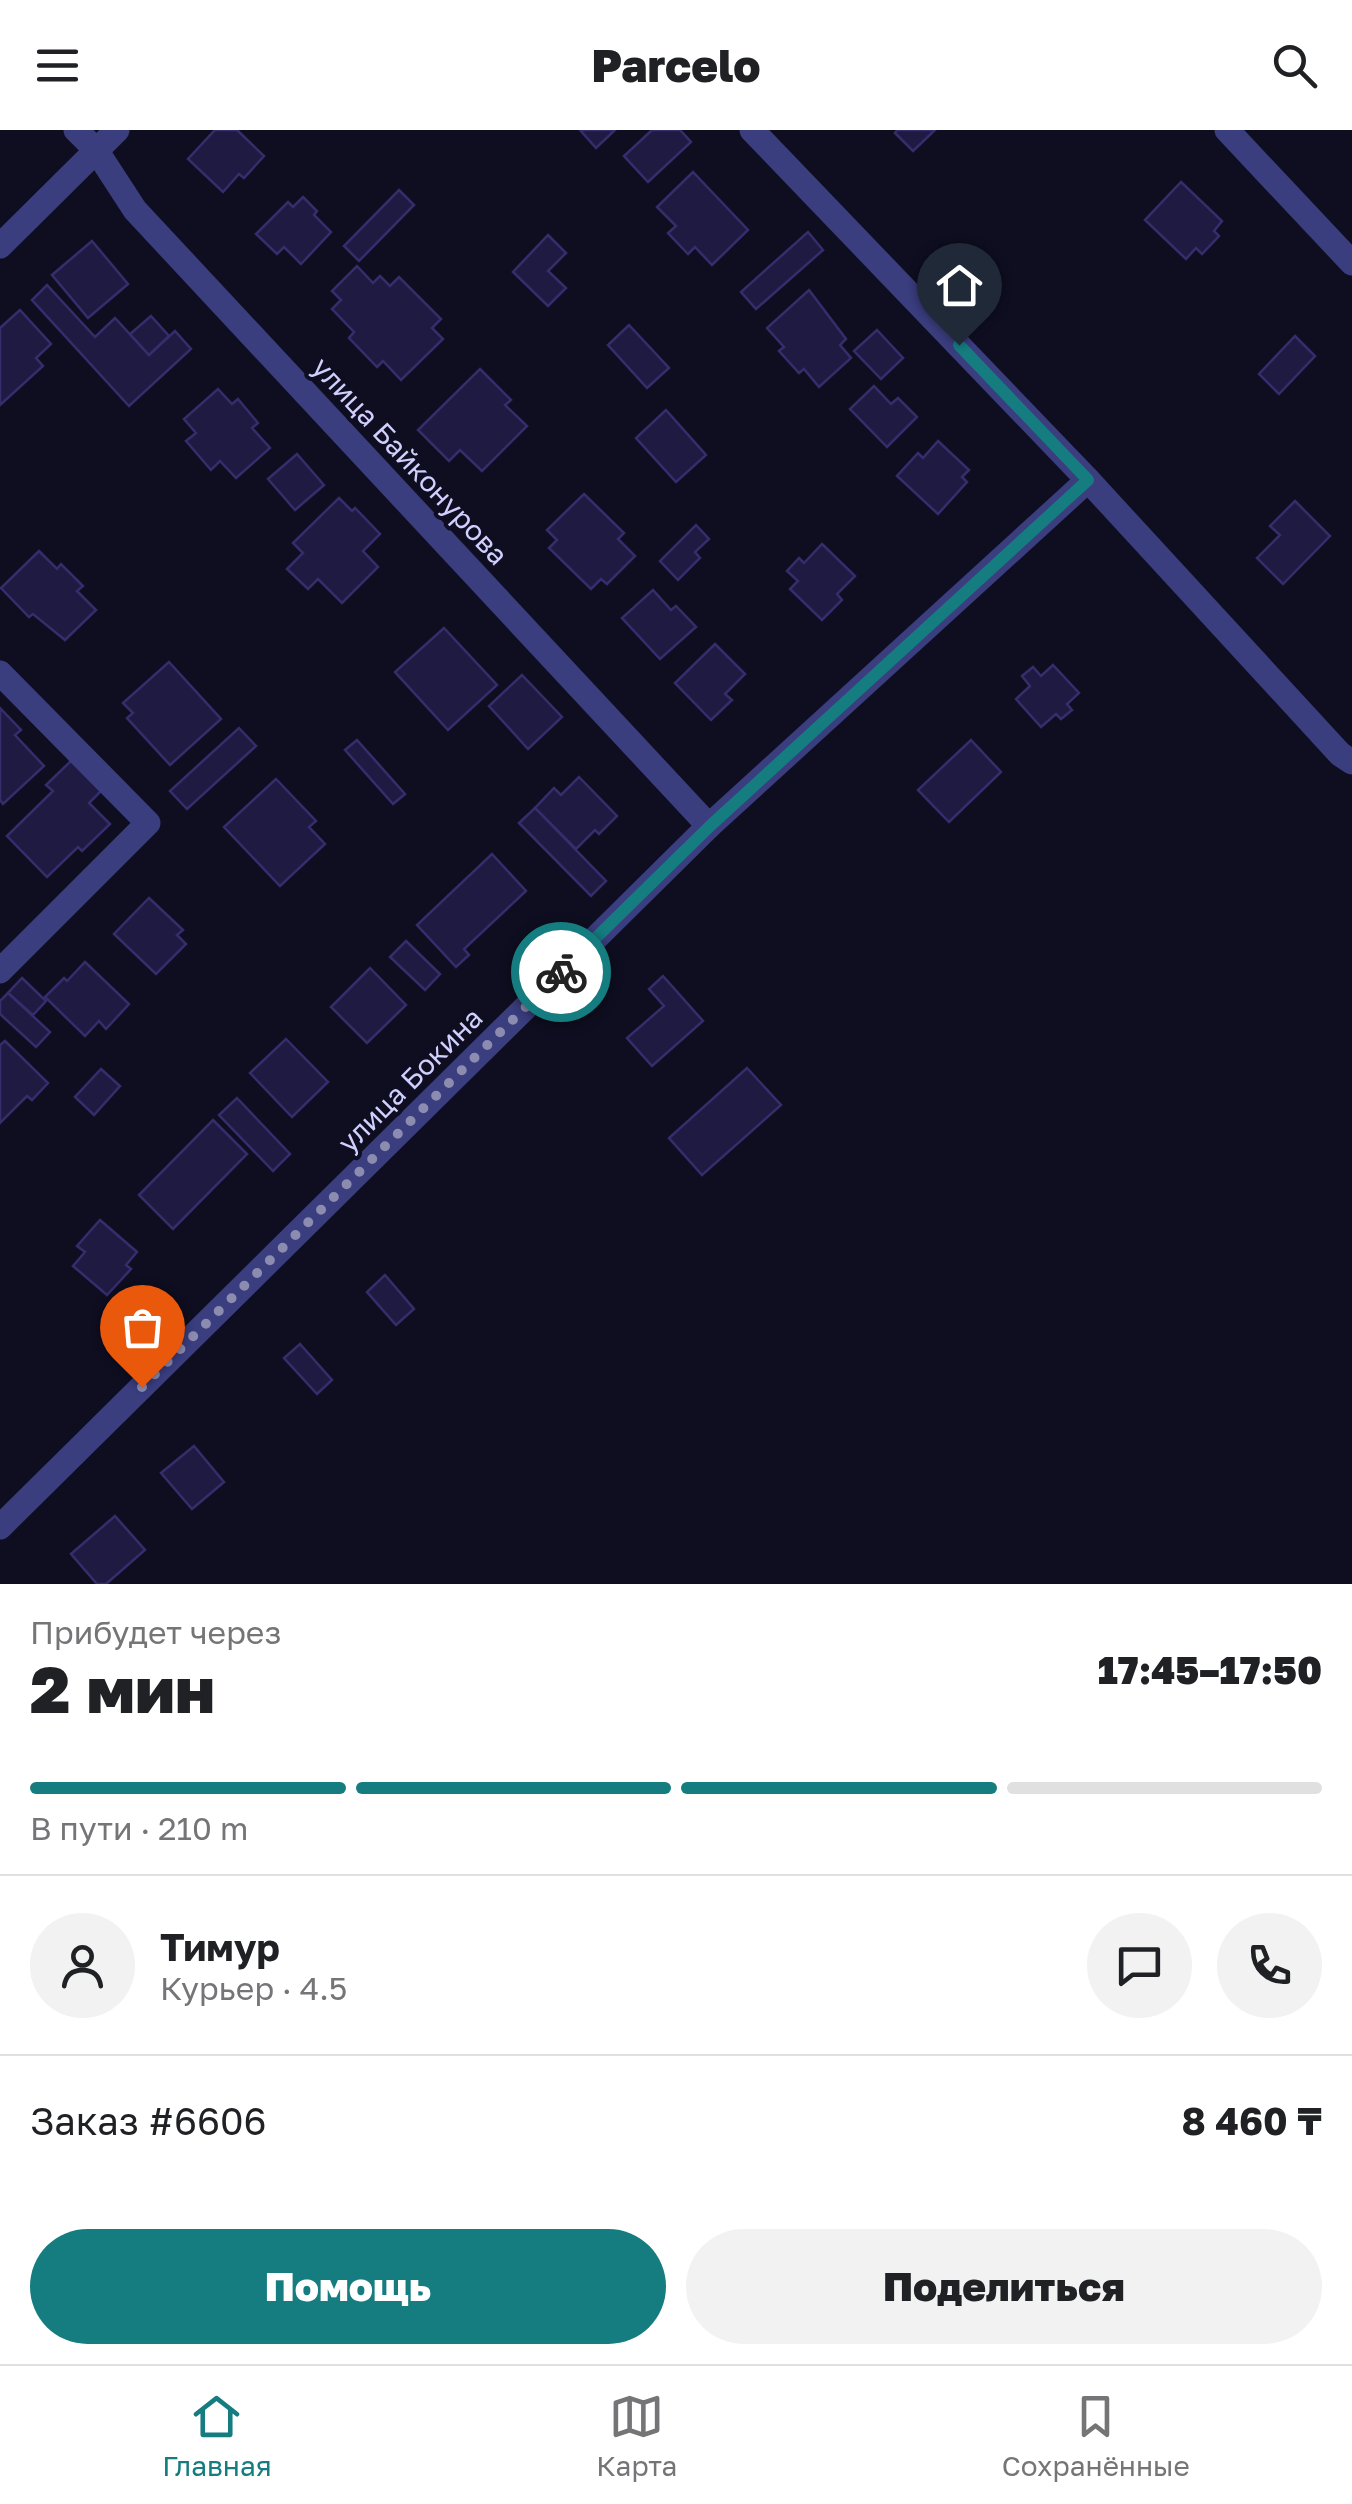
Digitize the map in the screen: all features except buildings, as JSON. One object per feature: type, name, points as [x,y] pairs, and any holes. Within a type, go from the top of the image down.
[{"type":"street","name":"улица Байконурова","points":[[76,130],[96,150],[135,210],[710,826]]},
{"type":"street","points":[[0,246],[117,130]]},
{"type":"street","points":[[752,130],[1352,762]]},
{"type":"street","points":[[1228,130],[1352,263]]},
{"type":"street","name":"улица Бокина","points":[[0,1527],[710,826],[1088,480]]},
{"type":"street","points":[[0,673],[148,823],[5,956]]},
{"type":"way so far","points":[[142,1387],[561,972]]},
{"type":"route","points":[[561,972],[710,826],[1088,480],[959,345]]}]
